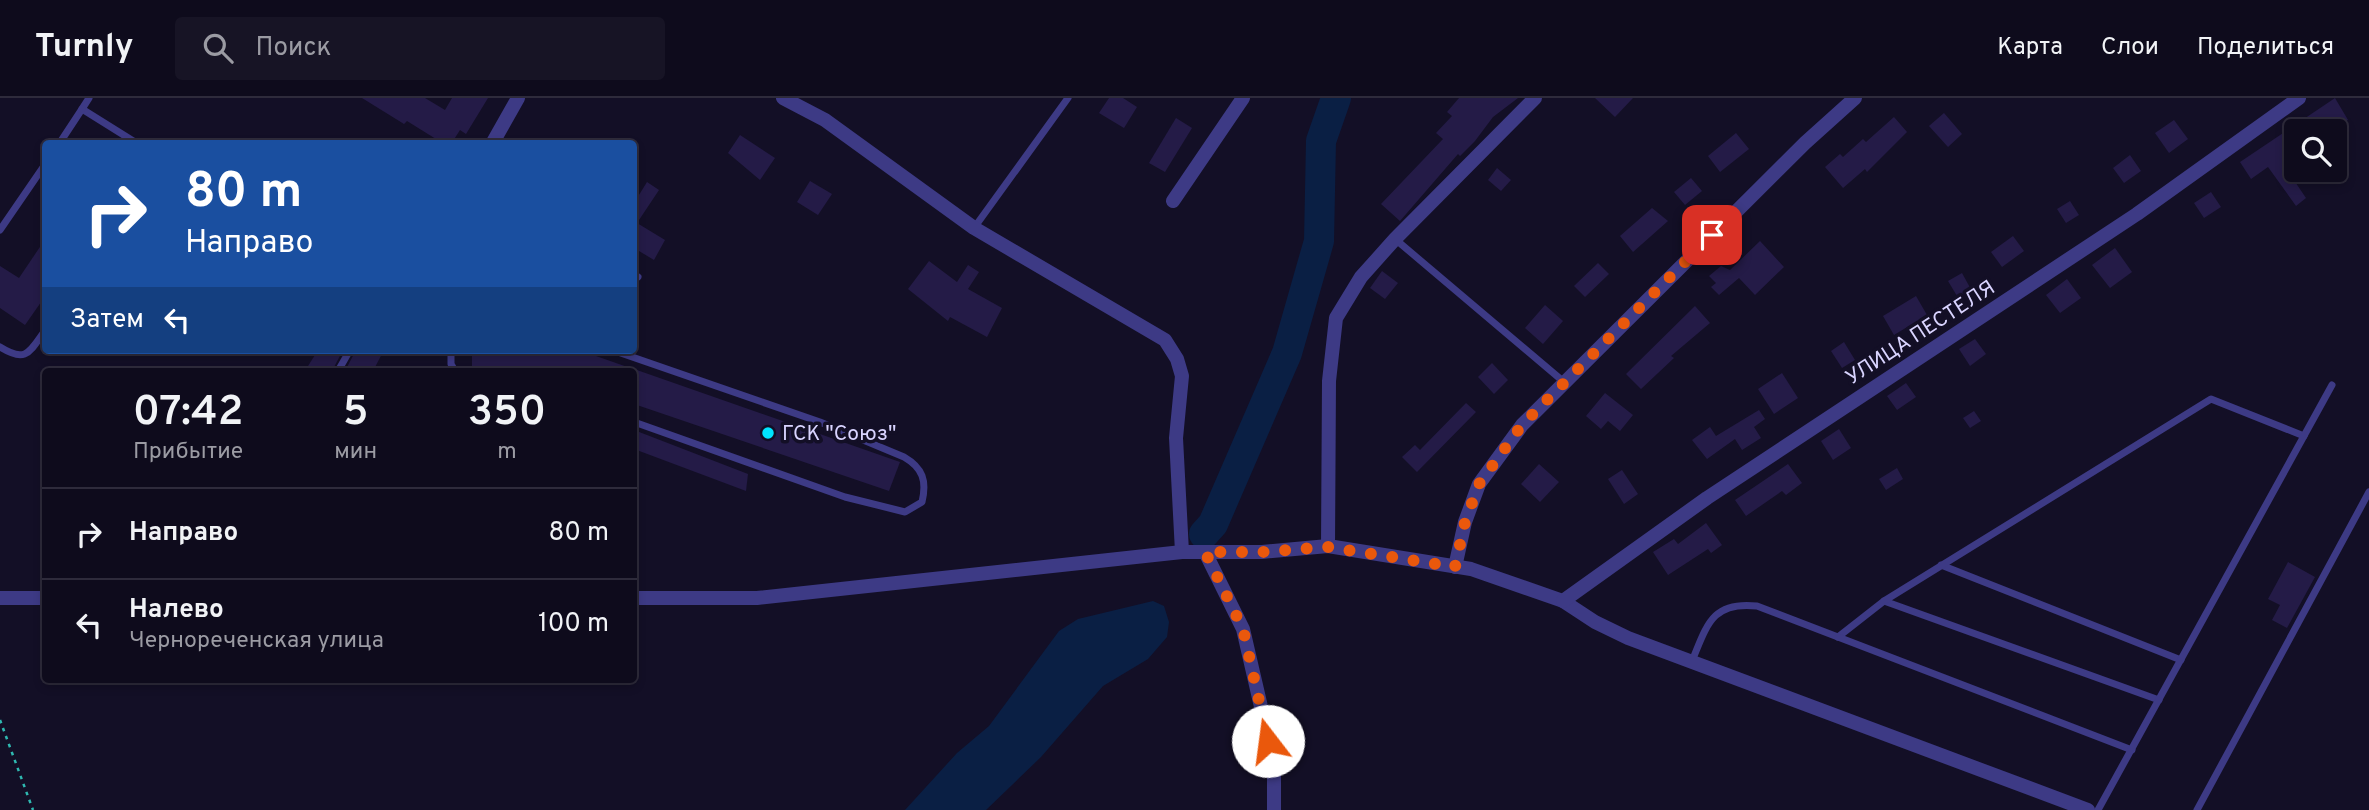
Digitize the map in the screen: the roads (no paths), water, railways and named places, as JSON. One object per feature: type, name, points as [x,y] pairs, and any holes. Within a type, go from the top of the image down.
[{"type":"street","points":[[494,140],[518,98]]},
{"type":"street","points":[[783,98],[825,120],[974,228],[1165,340],[1177,359],[1182,376],[1176,438],[1182,552]]},
{"type":"street","points":[[1173,201],[1243,98]]},
{"type":"street","points":[[1328,547],[1329,381],[1336,318],[1360,277],[1535,98]]},
{"type":"street","points":[[1455,567],[1465,522],[1479,484],[1522,425],[1855,98]]},
{"type":"street","name":"УЛИЦА ПЕСТЕЛЯ","points":[[1563,601],[1707,498],[2137,214],[2299,98]]},
{"type":"street","points":[[637,598],[757,598],[1182,552],[1262,552],[1328,547],[1471,569],[1563,601],[1595,622],[1628,638],[2088,810]]},
{"type":"street","points":[[1205,552],[1243,629],[1274,764],[1274,810]]},
{"type":"street","points":[[0,598],[42,598]]},
{"type":"lane","points":[[61,140],[89,98]]},
{"type":"lane","points":[[974,228],[1068,98]]},
{"type":"lane","points":[[82,109],[132,140]]},
{"type":"lane","points":[[0,230],[42,169]]},
{"type":"lane","points":[[1395,239],[1564,382]]},
{"type":"lane","points":[[0,347],[13,356],[22,356],[42,334]]},
{"type":"lane","points":[[624,354],[820,422],[904,457],[916,464],[926,486],[922,502],[905,512],[845,497],[637,423]]},
{"type":"lane","points":[[2098,810],[2332,385]]},
{"type":"lane","points":[[1838,637],[1884,601],[2211,399],[2304,436]]},
{"type":"lane","points":[[2197,810],[2369,492]]},
{"type":"lane","points":[[1941,565],[2181,660]]},
{"type":"lane","points":[[1884,601],[2159,699]]},
{"type":"lane","points":[[1692,661],[1712,619],[1720,610],[1736,604],[1757,606],[2132,750]]},
{"type":"water","points":[[1153,601],[1164,606],[1169,622],[1167,637],[1148,659],[1103,686],[1041,757],[986,810],[905,810],[957,753],[989,726],[1059,631],[1078,619]]},
{"type":"waterway","points":[[1204,534],[1213,524],[1287,353],[1319,241],[1321,141],[1336,98]]},
{"type":"place","name":"ГСК \"Союз\"","points":[[768,433]]}]
